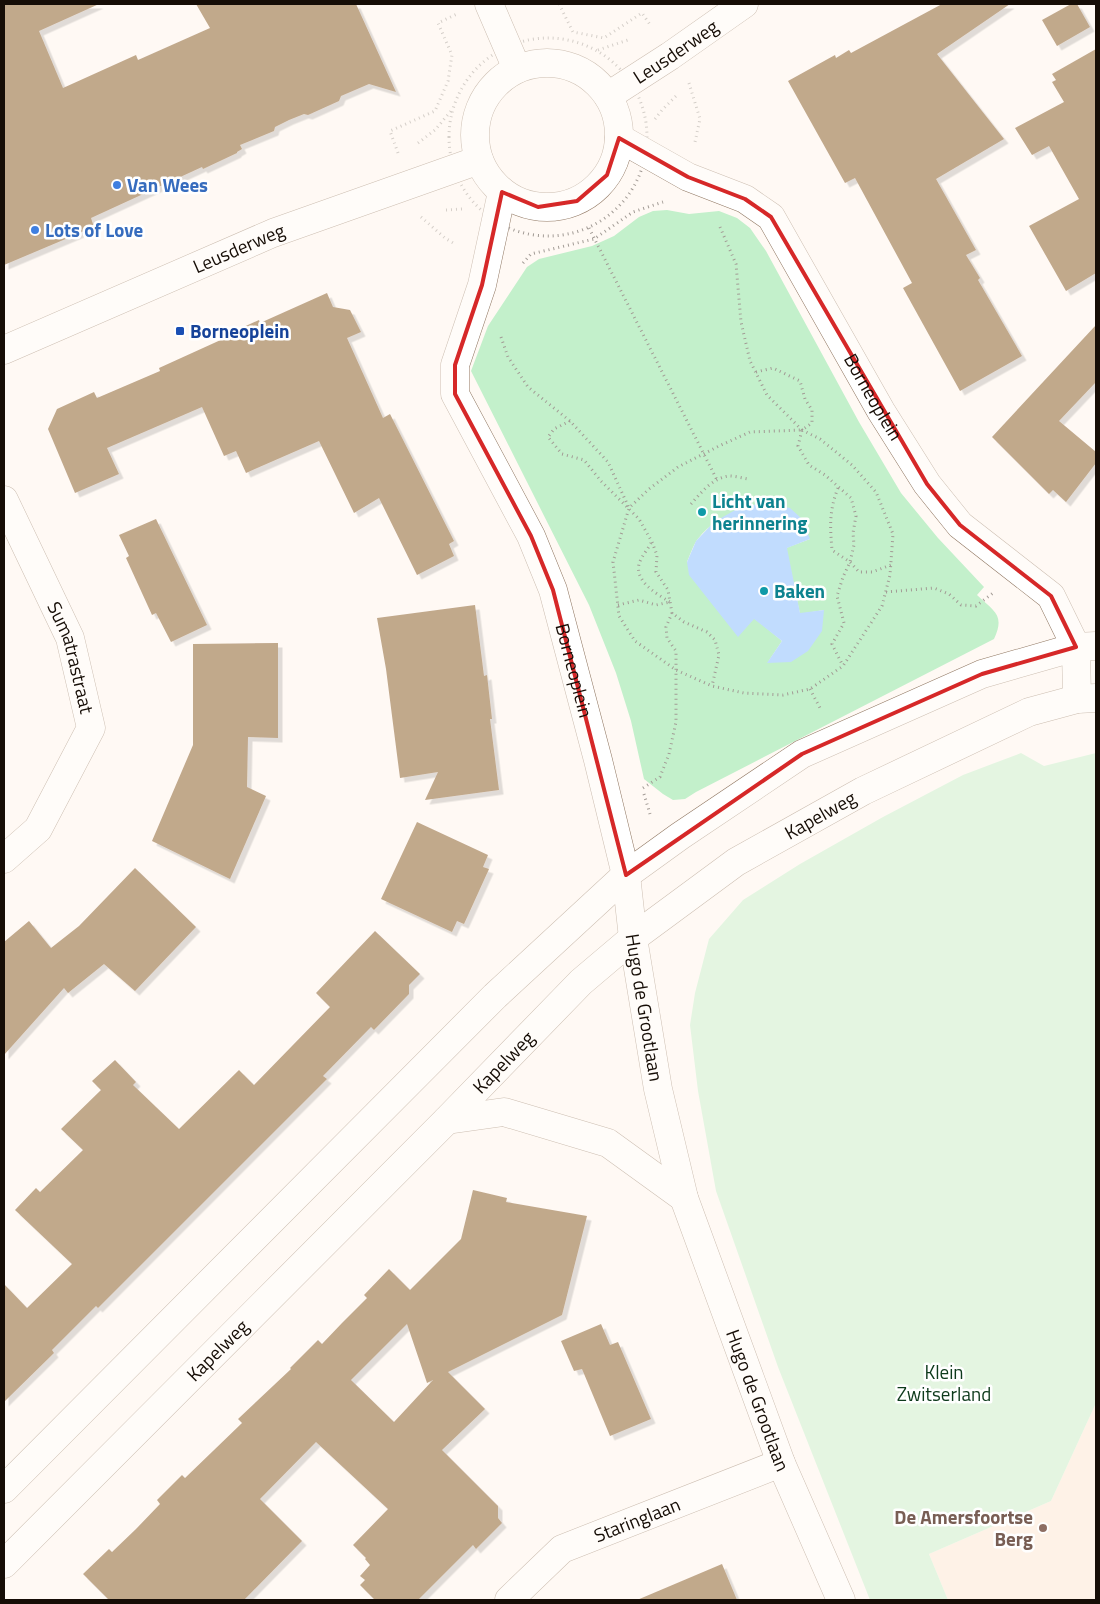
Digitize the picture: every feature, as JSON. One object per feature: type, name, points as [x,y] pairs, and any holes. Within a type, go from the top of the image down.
[{"type":"street","points":[[488,4],[517,69]]},
{"type":"street","name":"Leusderweg","points":[[608,96],[670,56],[744,4]]},
{"type":"street","points":[[536,64],[557,64],[577,70],[594,80],[608,96],[616,116],[619,138],[616,157],[607,175],[594,190],[577,200],[558,206],[538,207],[519,202],[502,192],[488,178],[479,160],[475,139],[477,118],[485,97],[499,81],[517,69],[536,64]]},
{"type":"street","name":"Borneoplein","points":[[619,138],[688,176],[745,199],[771,217],[881,411],[927,484],[960,525],[1051,596],[1086,646],[1087,698]]},
{"type":"street","name":"Leusderweg","points":[[4,350],[257,239],[479,160]]},
{"type":"street","name":"Borneoplein","points":[[502,192],[482,285],[455,365],[455,394],[530,536],[554,590],[626,875]]},
{"type":"street","name":"Sumatrastraat","points":[[4,500],[70,638],[92,728],[38,829],[4,859]]},
{"type":"street","points":[[4,1489],[495,996],[626,875],[680,836],[802,754],[982,674],[1086,646]]},
{"type":"street","name":"Kapelweg","points":[[4,1564],[447,1120],[581,982],[633,938],[736,862],[863,791],[1029,712],[1087,698]]},
{"type":"street","name":"Hugo de Grootlaan","points":[[626,875],[633,938],[658,1089],[684,1198],[781,1464],[841,1600]]},
{"type":"street","points":[[447,1120],[504,1112],[608,1143],[684,1198]]},
{"type":"street","name":"Staringlaan","points":[[509,1600],[562,1549],[781,1464]]},
{"type":"path","points":[[462,11],[438,23],[452,55],[448,82],[435,111],[390,130],[421,217],[445,238],[486,262],[512,274],[531,254],[594,239],[633,212],[663,202],[672,203]]},
{"type":"path","points":[[715,222],[722,229],[736,264],[741,322],[750,360],[767,395],[802,430],[820,439],[852,465],[876,492],[894,534],[891,564],[882,606],[843,666],[810,689],[783,695],[744,693],[712,686],[676,670],[635,641],[619,616],[613,562],[629,508],[649,489],[678,467],[750,432],[802,430],[812,423],[812,410],[805,399],[800,381],[773,368],[756,372]]},
{"type":"path","points":[[589,228],[717,480]]},
{"type":"path","points":[[499,331],[508,357],[528,387],[570,421],[608,462],[629,508]]},
{"type":"path","points":[[570,421],[554,429],[548,437],[562,454],[584,460],[601,481],[639,519],[652,542],[656,555],[656,572],[668,590],[672,613],[666,627],[667,638],[676,651],[676,722],[669,754],[660,776],[643,788]]},
{"type":"path","points":[[802,430],[798,446],[809,465],[825,474],[851,498],[856,516],[853,533],[854,545],[850,562],[842,577],[837,596],[844,624],[832,644],[843,666]]},
{"type":"path","points":[[691,504],[717,480],[729,476],[748,479]]},
{"type":"path","points":[[838,488],[830,514],[832,550],[850,562],[859,572],[872,572],[891,564]]},
{"type":"path","points":[[652,542],[639,564],[640,576],[650,588],[670,602]]},
{"type":"path","points":[[886,592],[934,588],[949,594],[961,605],[976,606],[1018,570]]},
{"type":"path","points":[[618,605],[639,600],[656,605],[670,602]]},
{"type":"path","points":[[672,613],[684,622],[707,632],[715,640],[719,655],[712,686]]},
{"type":"highlighted area","points":[[619,138],[688,177],[745,199],[771,217],[927,484],[960,525],[1051,596],[1076,647],[982,674],[802,754],[626,875],[553,590],[531,536],[455,394],[455,365],[482,285],[502,192],[538,207],[577,201],[607,175]]},
{"type":"shaded area","name":"De Amersfoortse Berg","points":[[1096,1403],[1096,1600],[948,1600],[929,1554],[1051,1501]]},
{"type":"green space","points":[[667,210],[689,214],[719,211],[737,218],[750,228],[766,251],[859,422],[901,493],[938,538],[984,587],[977,595],[993,610],[999,624],[994,639],[685,799],[673,800],[644,779],[631,721],[616,673],[589,605],[471,371],[488,326],[527,267],[539,259],[592,246],[614,236],[639,217],[653,211]],"holes":[[[762,503],[810,539],[786,548],[800,614],[824,610],[768,662],[782,641],[687,562],[697,540],[718,520],[744,508]]]},
{"type":"green space","name":"Klein Zwitserland","points":[[1021,753],[1044,766],[1096,753],[1096,1403],[1051,1501],[929,1554],[948,1600],[870,1600],[778,1367],[716,1191],[698,1091],[690,1025],[695,993],[709,939],[743,900],[800,864],[883,817],[963,775]]},
{"type":"water","points":[[762,503],[790,508],[802,519],[810,539],[787,548],[800,613],[824,610],[822,631],[808,651],[791,662],[767,663],[782,641],[754,619],[738,637],[689,575],[687,562],[696,541],[714,522],[737,509]]},
{"type":"building","points":[[4,4],[99,4],[39,31],[63,88],[136,55],[138,60],[210,28],[196,4],[356,4],[396,92],[369,84],[341,96],[339,101],[308,115],[304,114],[289,120],[275,127],[274,131],[240,145],[242,149],[237,153],[91,218],[94,227],[4,265]]},
{"type":"building","points":[[942,4],[1010,4],[937,54],[1004,139],[936,179],[976,250],[966,255],[980,278],[978,280],[1022,356],[960,391],[903,288],[912,283],[855,178],[845,183],[788,81],[835,55],[836,58],[849,50],[851,53]]},
{"type":"building","points":[[1071,4],[1077,4],[1090,27],[1057,46],[1042,20]]},
{"type":"building","points":[[1096,49],[1096,273],[1066,291],[1029,226],[1079,199],[1049,146],[1032,155],[1015,128],[1064,102],[1052,82],[1056,80],[1052,74]]},
{"type":"building","points":[[327,293],[333,307],[350,310],[361,332],[347,338],[383,418],[390,414],[454,541],[449,544],[454,556],[417,575],[379,498],[354,513],[319,441],[246,473],[236,451],[224,456],[202,407],[107,448],[119,474],[75,493],[48,429],[57,409],[94,392],[97,398],[160,371],[159,368],[225,338],[224,336],[259,320],[260,323]]},
{"type":"building","points":[[1096,325],[1096,382],[1059,421],[1096,452],[1096,463],[1066,502],[1053,490],[1049,494],[992,437]]},
{"type":"building","points":[[156,519],[207,625],[171,642],[156,613],[152,615],[126,558],[129,556],[119,535]]},
{"type":"building","points":[[475,605],[484,676],[487,675],[492,719],[490,719],[499,790],[425,800],[438,772],[400,778],[386,669],[377,618]]},
{"type":"building","points":[[278,643],[278,738],[248,737],[247,787],[266,796],[230,879],[152,841],[193,745],[193,644]]},
{"type":"building","points":[[417,822],[488,855],[483,867],[489,869],[464,924],[457,921],[452,932],[381,899]]},
{"type":"building","points":[[135,868],[196,927],[135,991],[104,964],[68,993],[64,988],[4,1055],[4,942],[29,921],[51,948],[79,926]]},
{"type":"building","points":[[375,931],[420,974],[409,985],[409,994],[374,1030],[371,1027],[323,1076],[327,1079],[98,1308],[96,1306],[52,1350],[54,1353],[4,1402],[4,1284],[27,1308],[72,1264],[15,1210],[36,1188],[40,1192],[83,1150],[61,1129],[101,1090],[92,1081],[115,1060],[136,1082],[133,1085],[179,1129],[239,1070],[254,1085],[330,1007],[316,993]]},
{"type":"building","points":[[473,1190],[507,1198],[506,1202],[587,1216],[562,1315],[448,1372],[485,1409],[442,1450],[498,1506],[498,1518],[502,1523],[476,1549],[473,1545],[418,1600],[375,1600],[360,1585],[365,1580],[360,1576],[370,1565],[353,1545],[388,1509],[316,1442],[260,1499],[302,1541],[244,1600],[109,1600],[83,1574],[109,1549],[112,1552],[136,1529],[160,1504],[157,1500],[182,1475],[185,1478],[242,1423],[238,1419],[291,1369],[318,1340],[322,1344],[367,1298],[364,1295],[389,1269],[410,1290],[461,1239]],"holes":[[[407,1324],[427,1383],[433,1380],[394,1422],[351,1380]]]},
{"type":"building","points":[[601,1324],[610,1345],[618,1342],[651,1419],[610,1436],[582,1369],[574,1371],[561,1341]]},
{"type":"building","points":[[722,1564],[737,1600],[637,1600]]},
{"type":"place","name":"Van Wees","points":[[117,185]]},
{"type":"place","name":"Lots of Love","points":[[35,230]]},
{"type":"place","name":"Borneoplein","points":[[180,331]]},
{"type":"place","name":"Licht van herinnering","points":[[702,512]]},
{"type":"place","name":"Baken","points":[[764,591]]},
{"type":"place","name":"De Amersfoortse Berg","points":[[1043,1528]]}]
